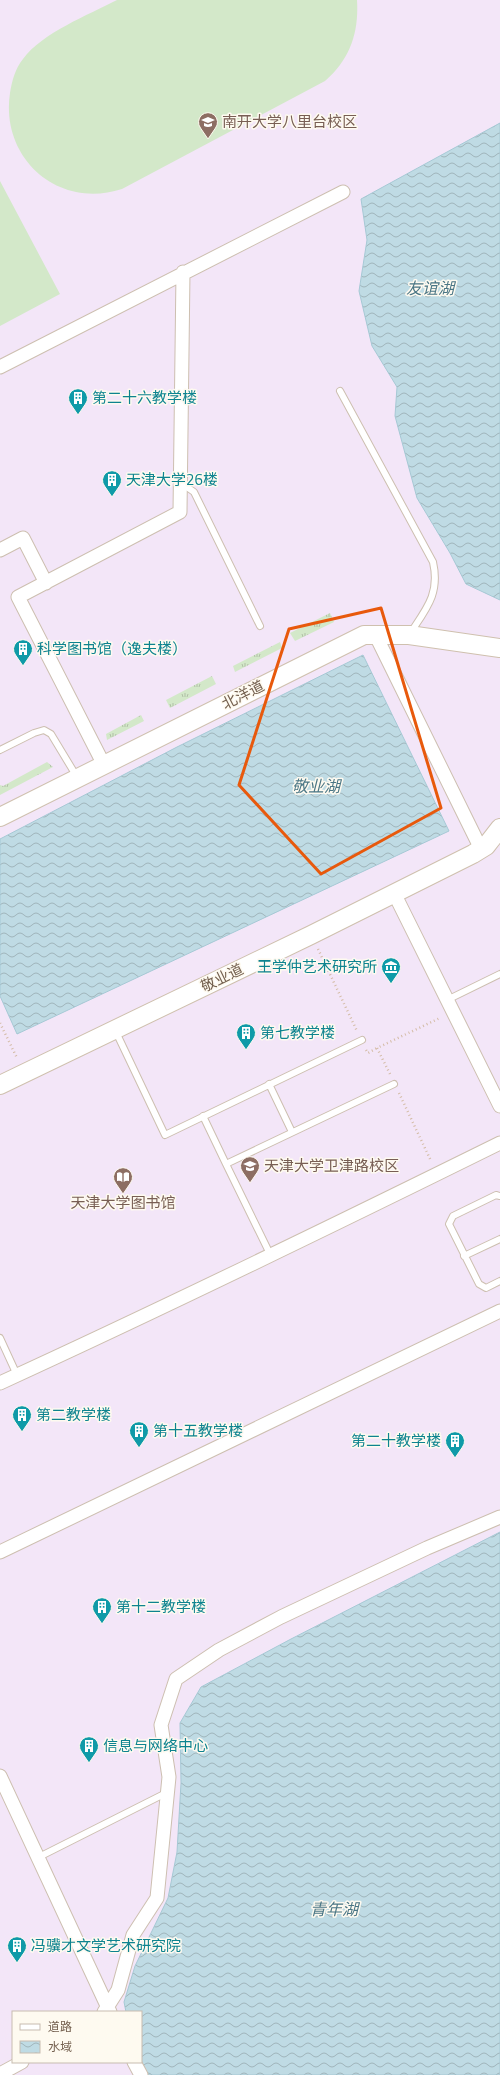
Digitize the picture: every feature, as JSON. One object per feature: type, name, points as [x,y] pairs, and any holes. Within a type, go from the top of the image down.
[{"type":"street","points":[[0,367],[183,272],[343,192]]},
{"type":"street","points":[[104,765],[18,597],[180,512],[183,272]]},
{"type":"street","points":[[0,550],[23,538],[46,583]]},
{"type":"street","points":[[375,634],[481,849]]},
{"type":"street","name":"北洋道","points":[[0,817],[364,635],[409,635],[500,648]]},
{"type":"street","name":"敬业道","points":[[0,1085],[311,935],[481,849],[499,830]]},
{"type":"street","points":[[394,893],[500,1106]]},
{"type":"street","points":[[0,1383],[270,1256],[500,1143]]},
{"type":"street","points":[[0,1552],[500,1311]]},
{"type":"street","points":[[108,2011],[118,1990],[134,1935],[157,1898],[169,1777],[161,1725],[176,1679],[219,1650],[281,1617],[428,1548],[500,1517]]},
{"type":"street","points":[[0,1776],[108,2011]]},
{"type":"street","points":[[0,2074],[20,2063]]},
{"type":"street","points":[[135,2063],[141,2075]]},
{"type":"lane","points":[[340,391],[433,562],[436,578],[434,593],[409,635]]},
{"type":"lane","points":[[180,482],[194,492],[260,626]]},
{"type":"lane","points":[[0,750],[34,733],[44,730],[51,734],[78,778]]},
{"type":"lane","points":[[447,1000],[500,974]]},
{"type":"lane","points":[[115,1029],[165,1134],[362,1040]]},
{"type":"lane","points":[[269,1084],[292,1132]]},
{"type":"lane","points":[[226,1164],[394,1084]]},
{"type":"lane","points":[[203,1116],[270,1256]]},
{"type":"lane","points":[[500,1196],[496,1195],[454,1216],[450,1220],[449,1224],[464,1256],[482,1287],[486,1288],[500,1281]]},
{"type":"lane","points":[[464,1256],[500,1239]]},
{"type":"lane","points":[[0,1338],[17,1375]]},
{"type":"lane","points":[[37,1858],[168,1793]]},
{"type":"path","points":[[311,935],[368,1053],[453,1012]]},
{"type":"path","points":[[0,1023],[12,1048]]},
{"type":"path","points":[[377,1048],[437,1174]]},
{"type":"highlighted area","points":[[381,608],[441,808],[321,874],[239,785],[289,629]]},
{"type":"shaded area","name":"天津大学卫津路校区","points":[[0,0],[500,0],[500,2075],[0,2075]]},
{"type":"green space","points":[[117,0],[357,0],[357,12],[354,34],[347,54],[334,73],[325,81],[122,189],[99,194],[77,192],[56,185],[39,174],[24,158],[14,139],[9,117],[10,93],[14,75],[20,63],[31,50],[66,25]]},
{"type":"green space","points":[[0,181],[60,294],[0,326]]},
{"type":"green space","points":[[330,613],[334,622],[295,641],[290,633]]},
{"type":"green space","points":[[280,642],[282,648],[235,672],[233,666]]},
{"type":"green space","points":[[212,676],[216,684],[170,708],[166,700]]},
{"type":"green space","points":[[141,715],[144,721],[107,740],[106,734]]},
{"type":"green space","points":[[47,762],[53,767],[0,795],[0,785],[3,786]]},
{"type":"water","name":"友谊湖","points":[[500,123],[500,600],[466,584],[450,553],[417,498],[395,416],[397,387],[372,346],[359,291],[367,240],[361,199]]},
{"type":"water","name":"敬业湖","points":[[363,655],[449,831],[17,1034],[0,996],[0,839],[177,747]]},
{"type":"water","name":"青年湖","points":[[500,1532],[500,2075],[147,2075],[141,2063],[142,2011],[126,2011],[124,2002],[135,1966],[168,1898],[177,1852],[181,1783],[180,1723],[201,1687]]},
{"type":"place","name":"南开大学八里台校区","points":[[208,139]]},
{"type":"place","name":"第二十六教学楼","points":[[78,415]]},
{"type":"place","name":"天津大学26楼","points":[[112,497]]},
{"type":"place","name":"科学图书馆（逸夫楼）","points":[[23,666]]},
{"type":"place","name":"王学仲艺术研究所","points":[[391,984]]},
{"type":"place","name":"第七教学楼","points":[[246,1050]]},
{"type":"place","name":"天津大学卫津路校区","points":[[250,1183]]},
{"type":"place","name":"天津大学图书馆","points":[[123,1194]]},
{"type":"place","name":"第二教学楼","points":[[22,1432]]},
{"type":"place","name":"第十五教学楼","points":[[139,1448]]},
{"type":"place","name":"第二十教学楼","points":[[455,1458]]},
{"type":"place","name":"第十二教学楼","points":[[102,1624]]},
{"type":"place","name":"信息与网络中心","points":[[89,1763]]},
{"type":"place","name":"冯骥才文学艺术研究院","points":[[17,1963]]}]
